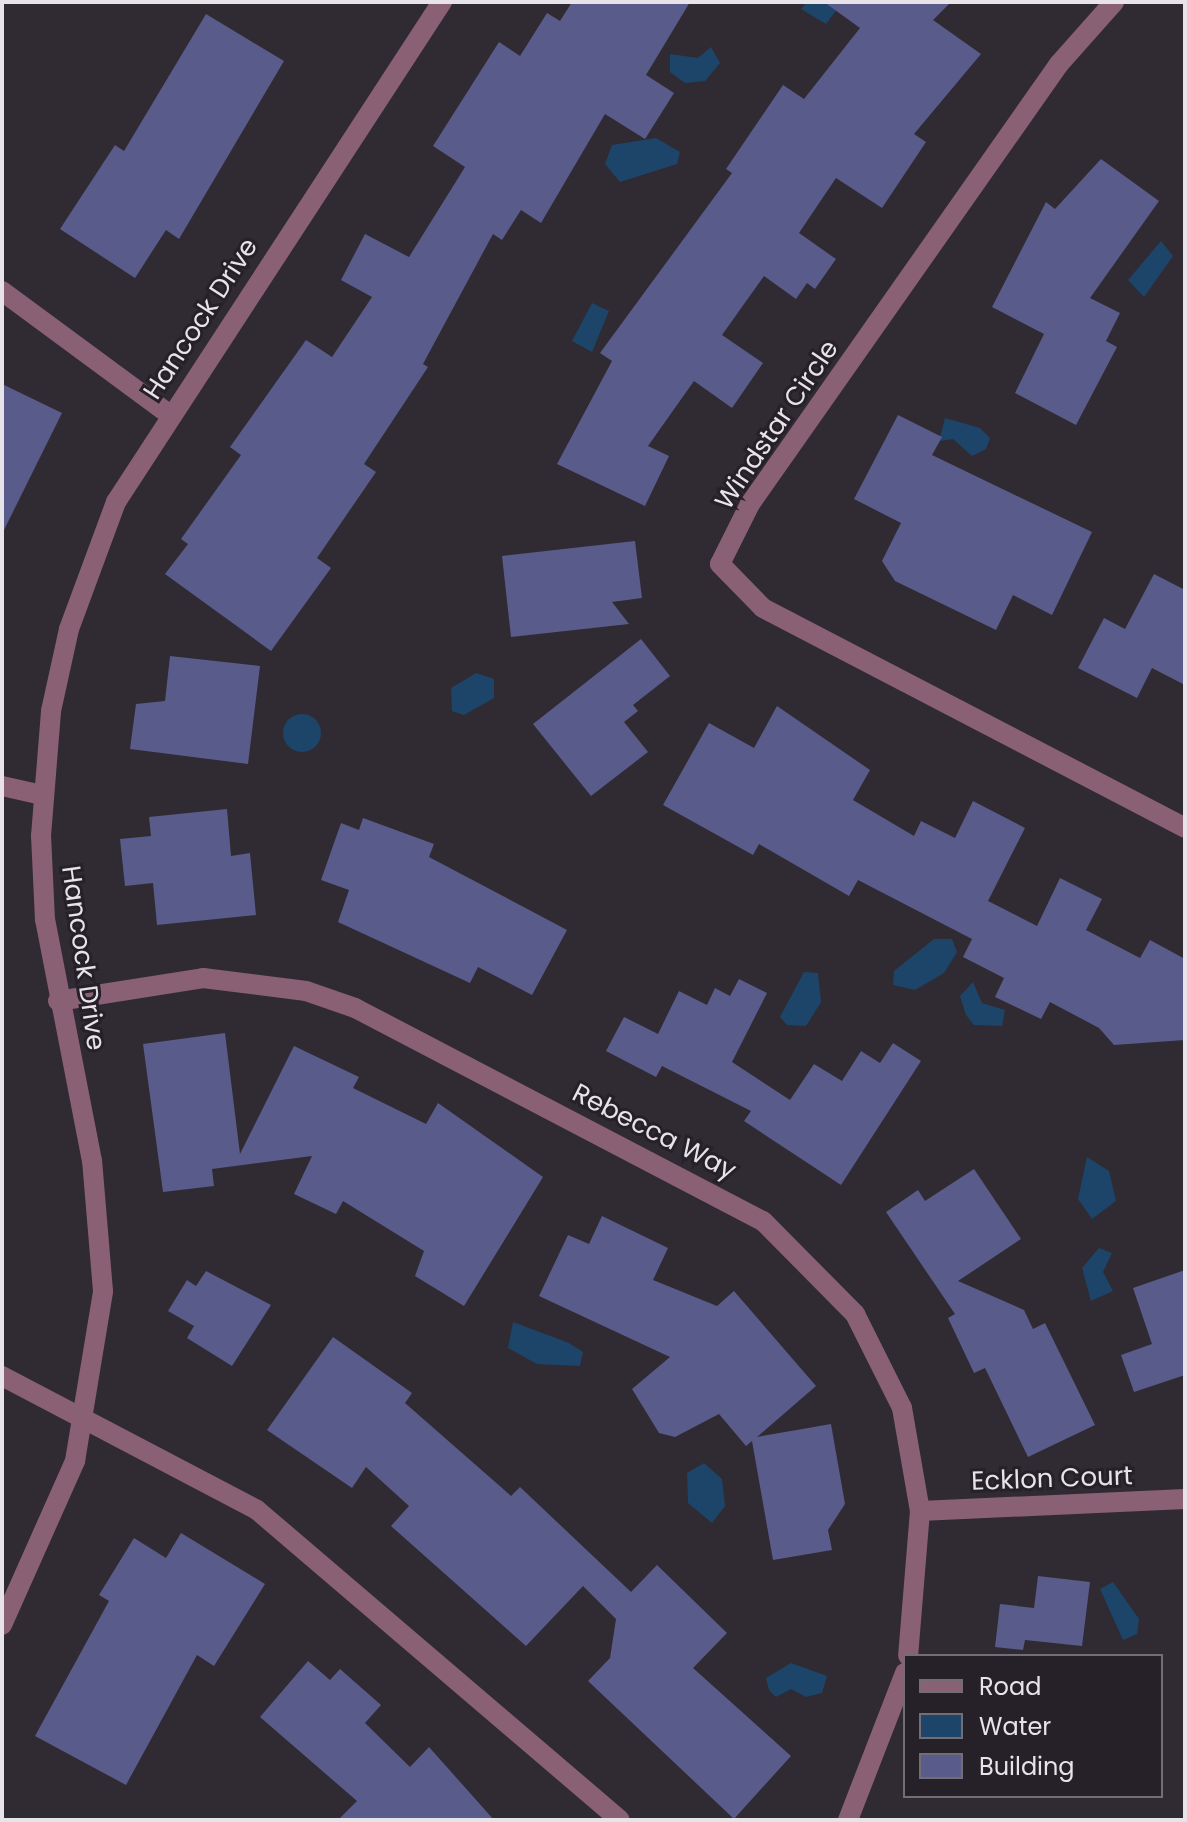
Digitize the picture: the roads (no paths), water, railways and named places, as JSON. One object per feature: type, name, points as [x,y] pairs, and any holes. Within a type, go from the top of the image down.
[{"type":"street","name":"Hancock Drive","points":[[2,1625],[52,1522],[87,1418],[103,1291],[100,1226],[45,920],[42,795],[51,711],[89,566],[116,502],[169,414],[442,2]]},
{"type":"street","name":"Windstar Circle","points":[[1114,2],[1059,64],[750,504],[720,564],[763,608],[1185,828]]},
{"type":"street","points":[[2,291],[169,414]]},
{"type":"street","points":[[2,786],[42,795]]},
{"type":"street","name":"Rebecca Way","points":[[58,1001],[203,978],[306,991],[355,1008],[717,1193],[784,1237],[855,1314],[902,1408],[920,1511],[908,1654]]},
{"type":"street","points":[[2,1376],[257,1510],[620,1820]]},
{"type":"street","name":"Ecklon Court","points":[[920,1511],[1185,1499]]},
{"type":"street","points":[[848,1820],[903,1678]]},
{"type":"water","points":[[807,2],[840,2],[840,5],[826,24],[801,9]]},
{"type":"water","points":[[711,47],[720,63],[705,81],[685,83],[670,72],[670,54],[698,58]]},
{"type":"water","points":[[656,138],[680,152],[677,164],[620,182],[605,164],[612,145]]},
{"type":"water","points":[[1161,241],[1173,256],[1144,297],[1128,280]]},
{"type":"water","points":[[592,303],[609,311],[592,352],[572,341]]},
{"type":"water","points":[[945,418],[980,428],[990,438],[986,449],[972,456],[953,439],[939,441]]},
{"type":"water","points":[[476,673],[494,679],[494,698],[464,715],[452,711],[451,688]]},
{"type":"water","points":[[302,714],[316,719],[321,733],[316,747],[302,752],[288,747],[283,733],[288,719]]},
{"type":"water","points":[[934,939],[952,939],[957,952],[944,973],[915,990],[893,985],[894,971]]},
{"type":"water","points":[[804,972],[818,973],[821,1002],[806,1026],[787,1025],[780,1017]]},
{"type":"water","points":[[973,982],[982,1003],[1005,1010],[1002,1026],[974,1025],[966,1015],[960,996]]},
{"type":"water","points":[[1087,1157],[1109,1171],[1116,1201],[1092,1219],[1078,1199]]},
{"type":"water","points":[[1099,1248],[1112,1253],[1103,1272],[1113,1291],[1091,1301],[1082,1268]]},
{"type":"water","points":[[513,1322],[569,1343],[583,1352],[580,1366],[537,1364],[508,1348]]},
{"type":"water","points":[[704,1463],[722,1479],[725,1506],[712,1523],[688,1503],[687,1473]]},
{"type":"water","points":[[1113,1582],[1139,1619],[1137,1634],[1123,1640],[1100,1589]]},
{"type":"water","points":[[791,1663],[827,1676],[822,1693],[806,1697],[791,1689],[776,1697],[769,1690],[766,1678]]}]
